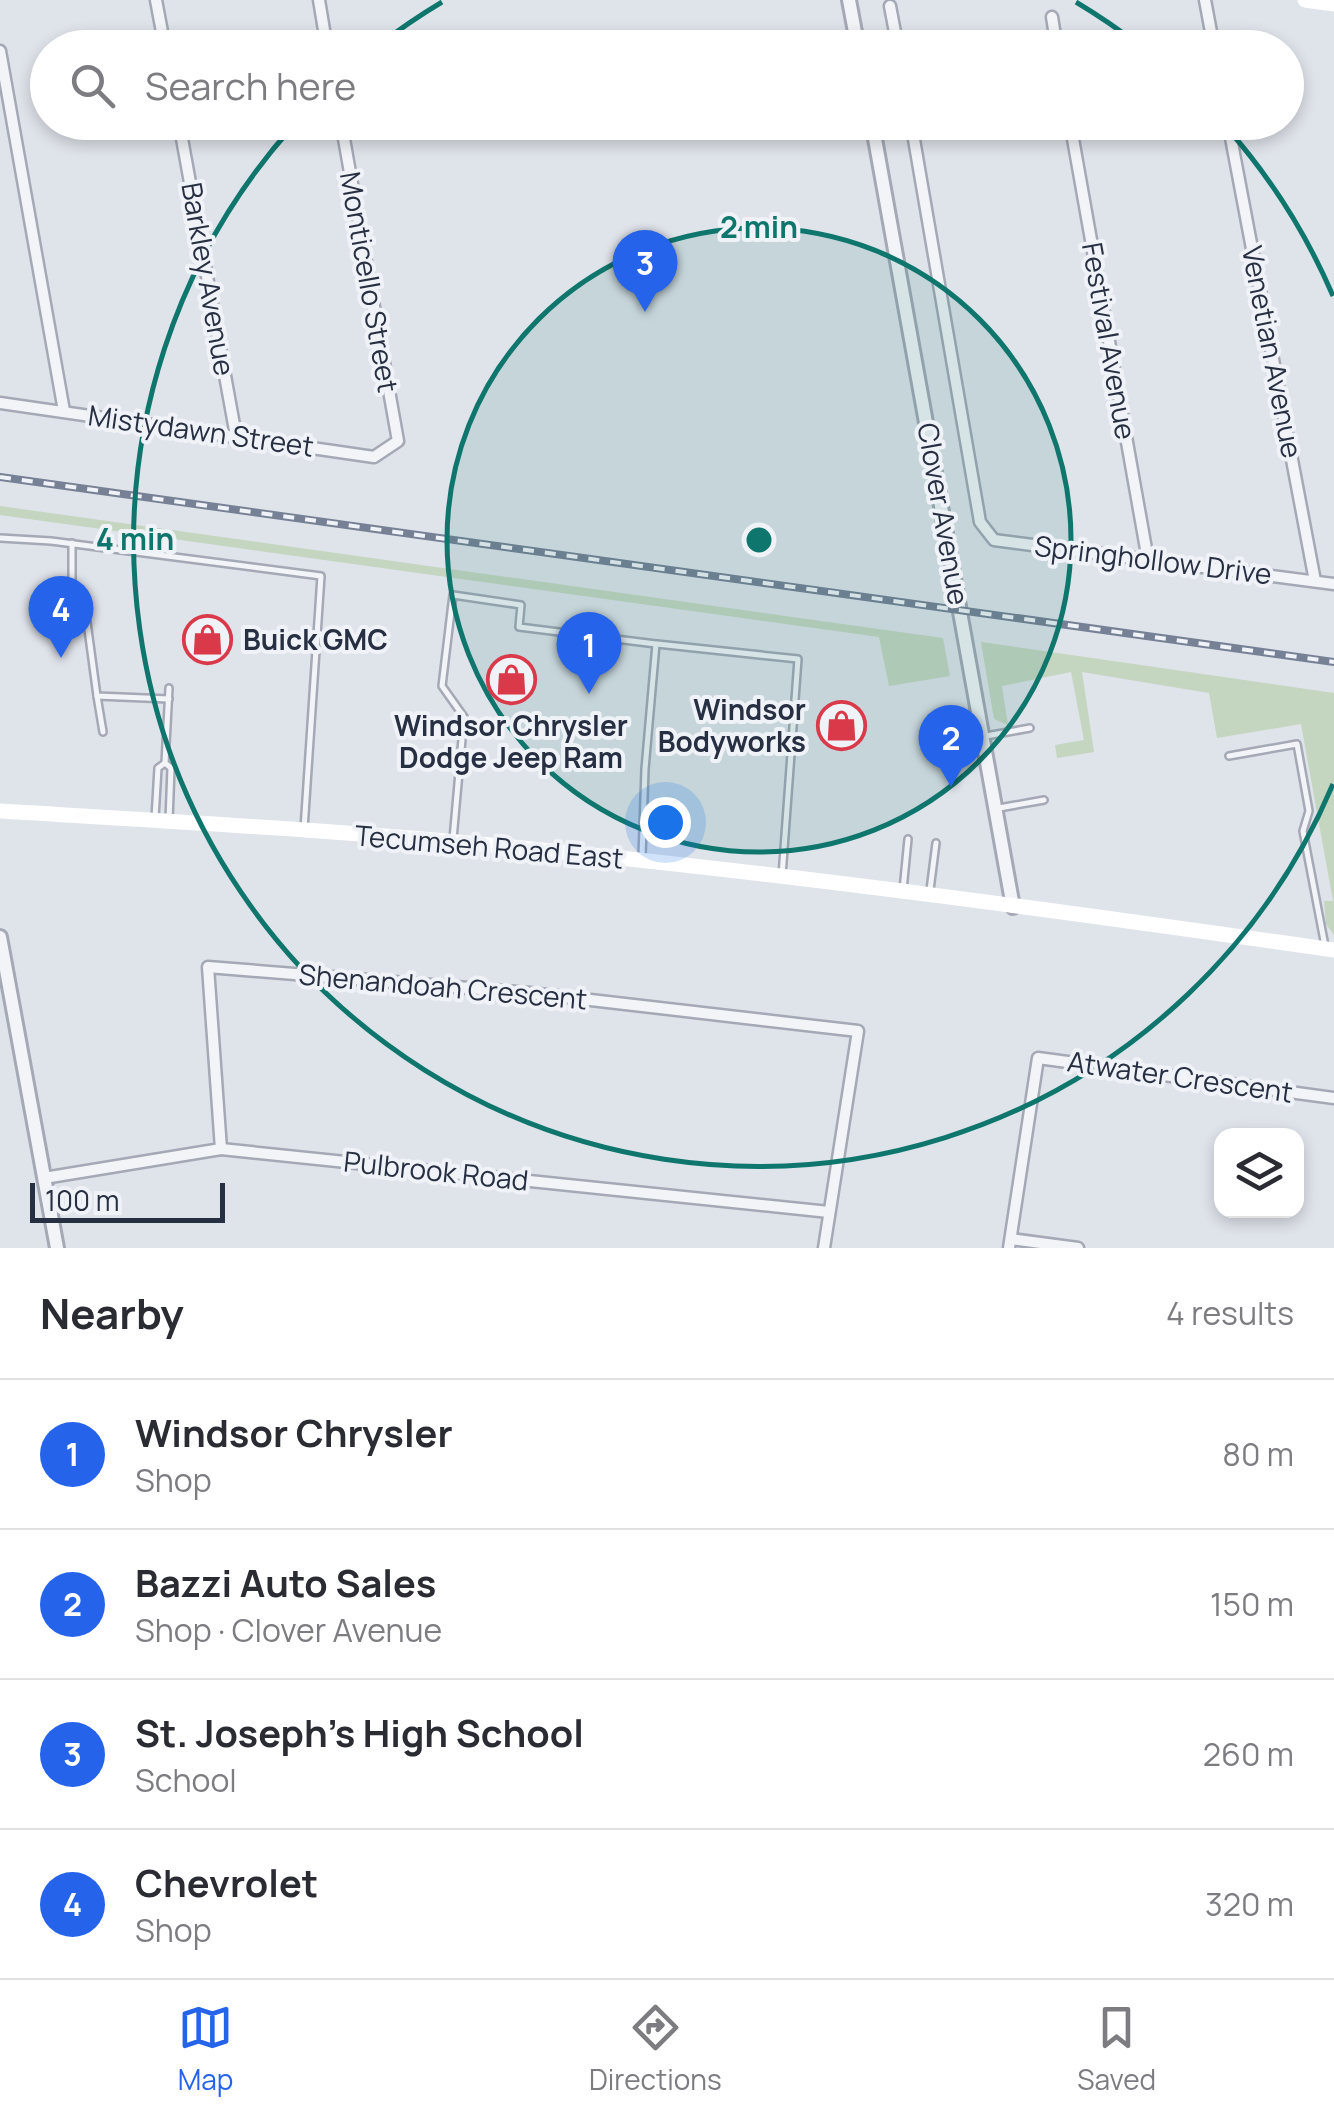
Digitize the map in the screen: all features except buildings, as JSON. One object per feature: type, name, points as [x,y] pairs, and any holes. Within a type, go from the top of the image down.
[{"type":"main road","points":[[1305,0],[1334,4]]},
{"type":"main road","name":"Tecumseh Road East","points":[[0,811],[452,842],[1013,906],[1330,950]]},
{"type":"street","points":[[156,0],[162,30]]},
{"type":"street","points":[[319,0],[324,30]]},
{"type":"street","points":[[849,0],[855,30]]},
{"type":"street","points":[[1205,0],[1211,30]]},
{"type":"street","points":[[890,6],[895,30]]},
{"type":"street","points":[[1052,18],[1054,30]]},
{"type":"street","points":[[0,51],[64,412]]},
{"type":"street","name":"Barkley Avenue","points":[[182,140],[236,436]]},
{"type":"street","name":"Monticello Street","points":[[344,140],[398,441]]},
{"type":"street","name":"Clover Avenue","points":[[875,140],[1013,906]]},
{"type":"street","name":"Clover Avenue","points":[[914,140],[980,522]]},
{"type":"street","name":"Festival Avenue","points":[[1073,140],[1148,560]]},
{"type":"street","name":"Venetian Avenue","points":[[1231,140],[1315,581]]},
{"type":"street","name":"Mistydawn Street","points":[[0,403],[374,456],[398,441]]},
{"type":"street","name":"Springhollow Drive","points":[[980,522],[994,540],[1334,584]]},
{"type":"street","points":[[0,937],[7,1013],[57,1248]]},
{"type":"street","name":"Shenandoah Crescent","points":[[221,1149],[208,967],[530,993],[858,1031],[829,1212]]},
{"type":"street","name":"Atwater Crescent","points":[[1010,1243],[1038,1058],[1334,1098]]},
{"type":"street","name":"Pulbrook Road","points":[[44,1178],[221,1149],[829,1212]]},
{"type":"street","points":[[824,1248],[829,1212]]},
{"type":"street","points":[[1010,1243],[1078,1248]]},
{"type":"lane","points":[[0,538],[321,576],[304,830]]},
{"type":"lane","points":[[72,544],[72,605],[87,622],[103,732]]},
{"type":"lane","points":[[452,842],[464,717],[442,686],[453,595],[522,605],[519,627],[798,659],[782,879]]},
{"type":"lane","points":[[642,862],[645,768],[656,644]]},
{"type":"lane","points":[[162,821],[158,768],[165,762],[170,688]]},
{"type":"lane","points":[[97,696],[169,699]]},
{"type":"lane","points":[[983,737],[1030,728]]},
{"type":"lane","points":[[1229,756],[1297,744],[1309,811],[1303,832],[1330,950]]},
{"type":"lane","points":[[162,821],[171,768],[165,762]]},
{"type":"lane","points":[[996,809],[1044,800]]},
{"type":"lane","points":[[903,893],[908,840]]},
{"type":"lane","points":[[929,896],[936,843]]},
{"type":"green space","points":[[0,506],[943,638],[950,676],[889,686],[879,637],[0,515]]},
{"type":"green space","points":[[981,642],[1334,693],[1334,935],[1326,924],[1324,901],[1333,901],[1301,724],[1217,738],[1209,693],[1082,672],[1094,752],[1057,758],[1055,745],[1084,740],[1071,672],[1002,686],[1008,725],[994,719]]},
{"type":"railway","points":[[0,477],[1334,662]]},
{"type":"place","name":"St. Joseph's High School","points":[[645,312]]},
{"type":"place","name":"Buick GMC","points":[[208,640]]},
{"type":"place","name":"Chevrolet","points":[[61,658]]},
{"type":"place","name":"Windsor Chrysler Dodge Jeep Ram","points":[[511,679]]},
{"type":"place","name":"Windsor Chrysler","points":[[589,694]]},
{"type":"place","name":"Windsor Bodyworks","points":[[841,726]]},
{"type":"place","name":"Bazzi Auto Sales","points":[[951,787]]}]
